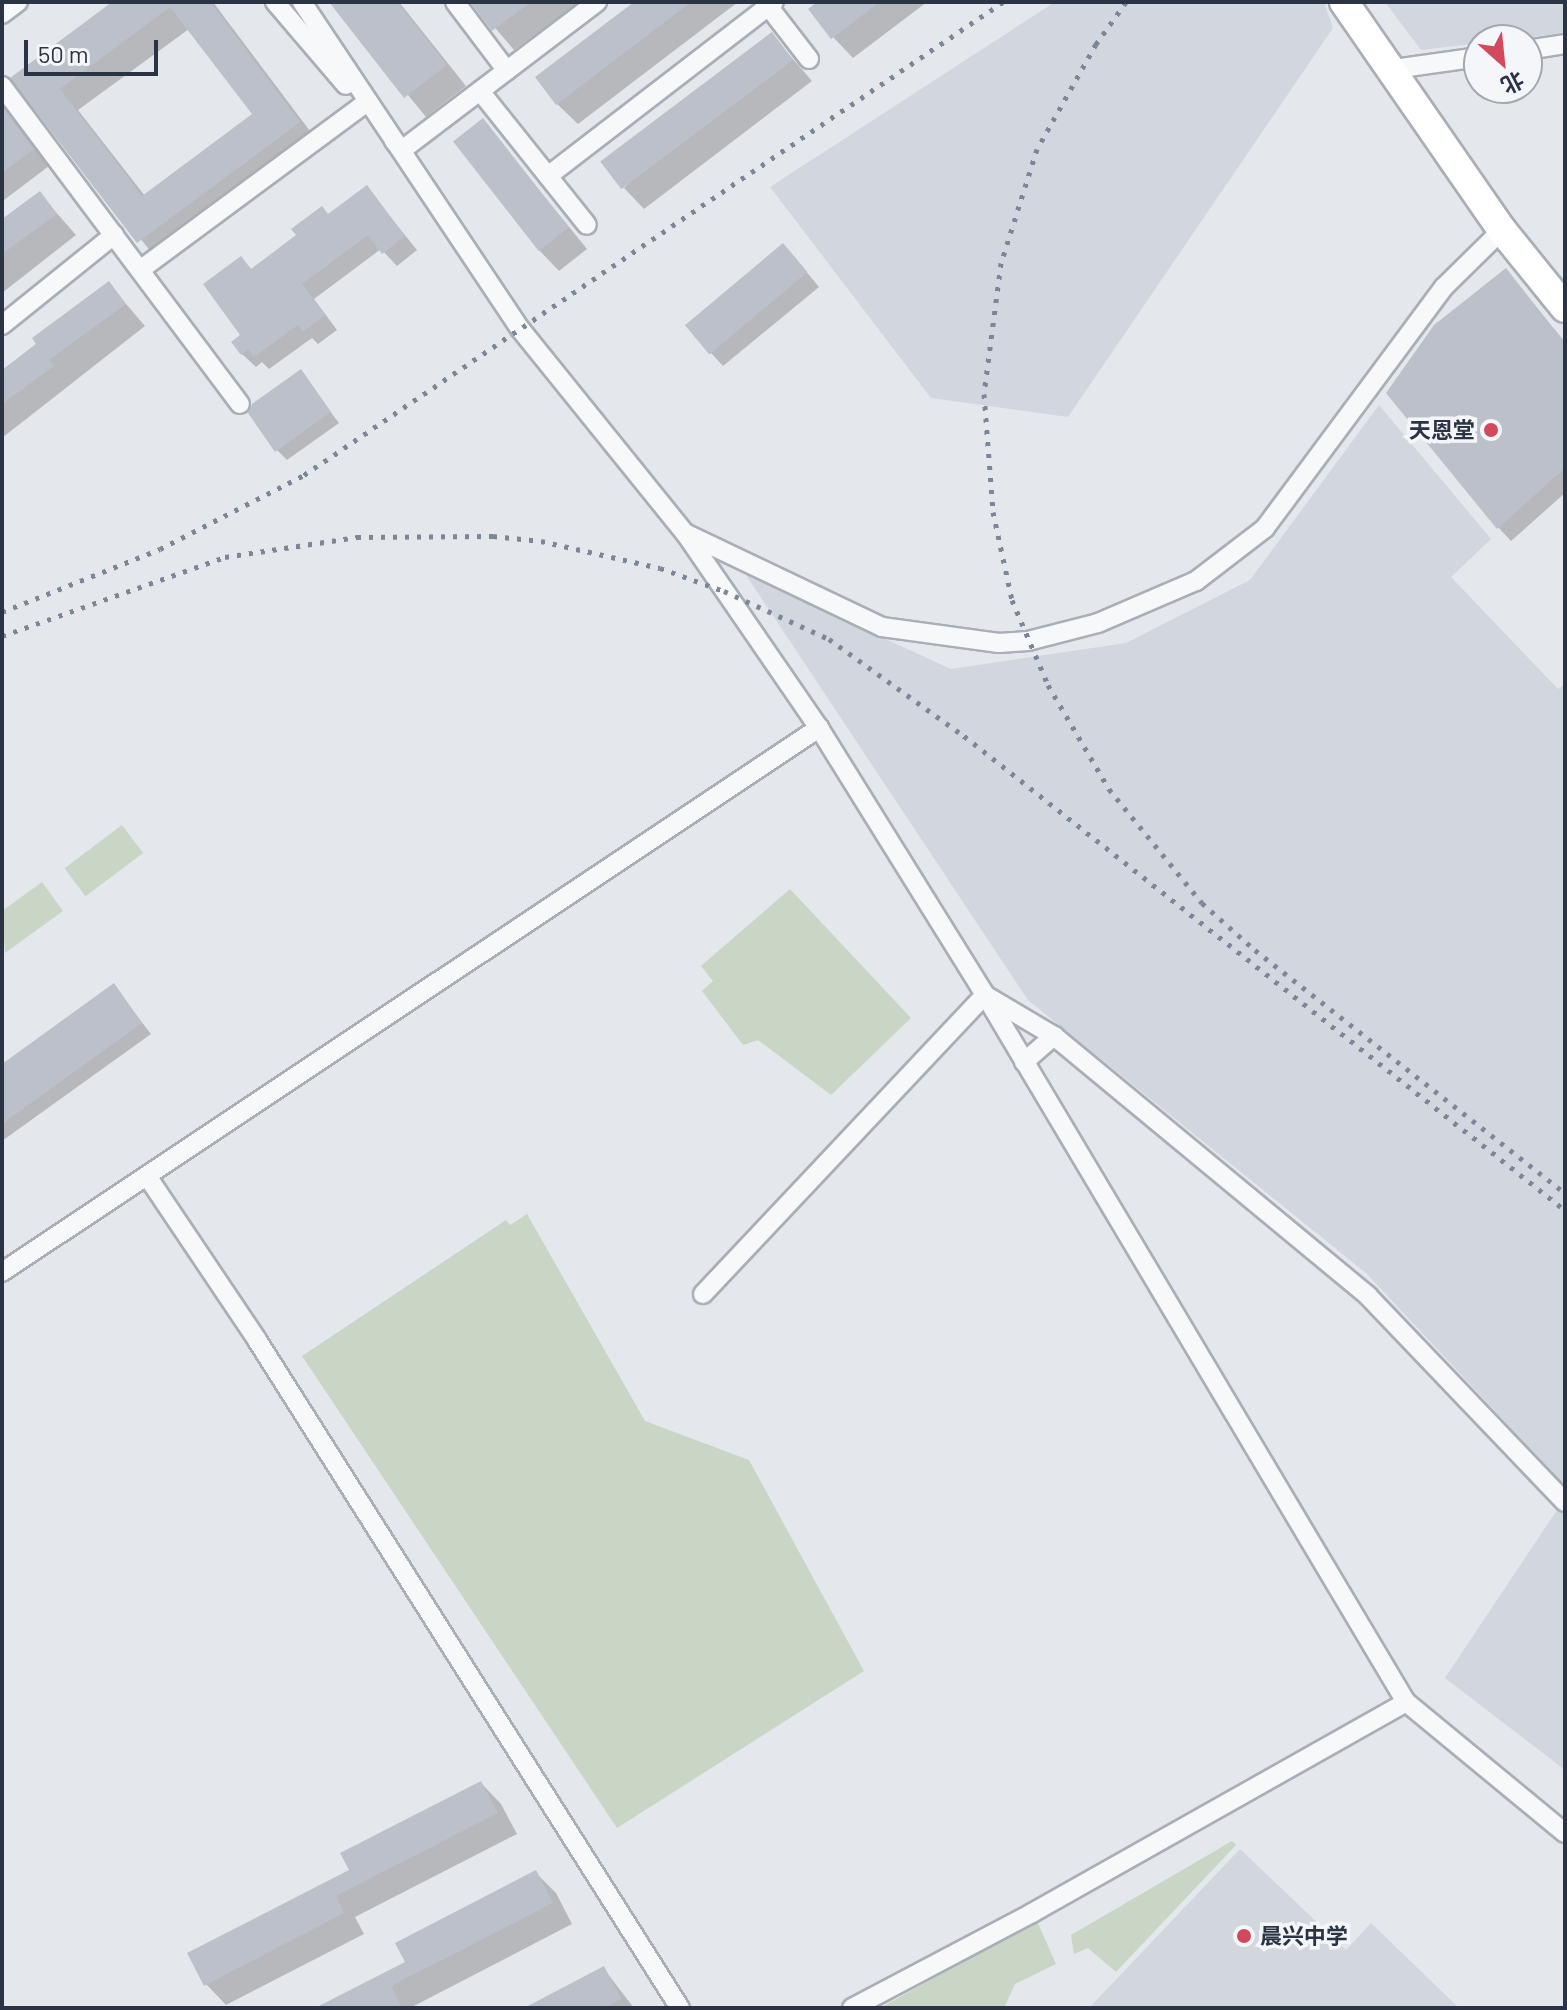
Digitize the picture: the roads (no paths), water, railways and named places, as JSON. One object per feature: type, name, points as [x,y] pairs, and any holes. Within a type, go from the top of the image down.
[{"type":"highway","points":[[1344,2],[1394,69],[1502,230],[1565,308]]},
{"type":"street","points":[[2,14],[18,2]]},
{"type":"street","points":[[275,2],[402,150]]},
{"type":"street","points":[[302,2],[521,330],[685,533],[819,728],[985,995],[1406,1702],[1565,1833]]},
{"type":"street","points":[[455,2],[507,71]]},
{"type":"street","points":[[402,150],[597,2]]},
{"type":"street","points":[[548,176],[769,3],[809,59]]},
{"type":"street","points":[[1543,47],[1565,44]]},
{"type":"street","points":[[1394,69],[1463,59]]},
{"type":"street","points":[[2,86],[240,404]]},
{"type":"street","points":[[480,91],[587,225]]},
{"type":"street","points":[[140,270],[363,105]]},
{"type":"street","points":[[685,533],[882,627],[999,643],[1098,623],[1196,581],[1265,528],[1444,287],[1502,230]]},
{"type":"street","points":[[2,325],[114,235]]},
{"type":"street","points":[[3,1268],[147,1176],[819,728]]},
{"type":"street","points":[[985,995],[1054,1036],[1368,1296],[1565,1502]]},
{"type":"street","points":[[703,1294],[985,995]]},
{"type":"street","points":[[1024,1062],[1054,1036]]},
{"type":"street","points":[[147,1176],[257,1340],[680,2008]]},
{"type":"street","points":[[852,2008],[1032,1913],[1406,1702]]},
{"type":"railway","points":[[2,612],[160,549],[304,475],[1003,2]]},
{"type":"railway","points":[[1126,2],[1096,44],[1037,149],[1001,263],[984,394],[993,512],[1012,600],[1048,685],[1109,789],[1202,903],[1255,950],[1565,1193]]},
{"type":"railway","points":[[2,636],[225,557],[357,537],[493,536],[541,541],[660,568],[724,591],[829,639],[964,736],[1565,1210]]},
{"type":"place","name":"天恩堂","points":[[1491,430]]},
{"type":"place","name":"晨兴中学","points":[[1244,1936]]}]
